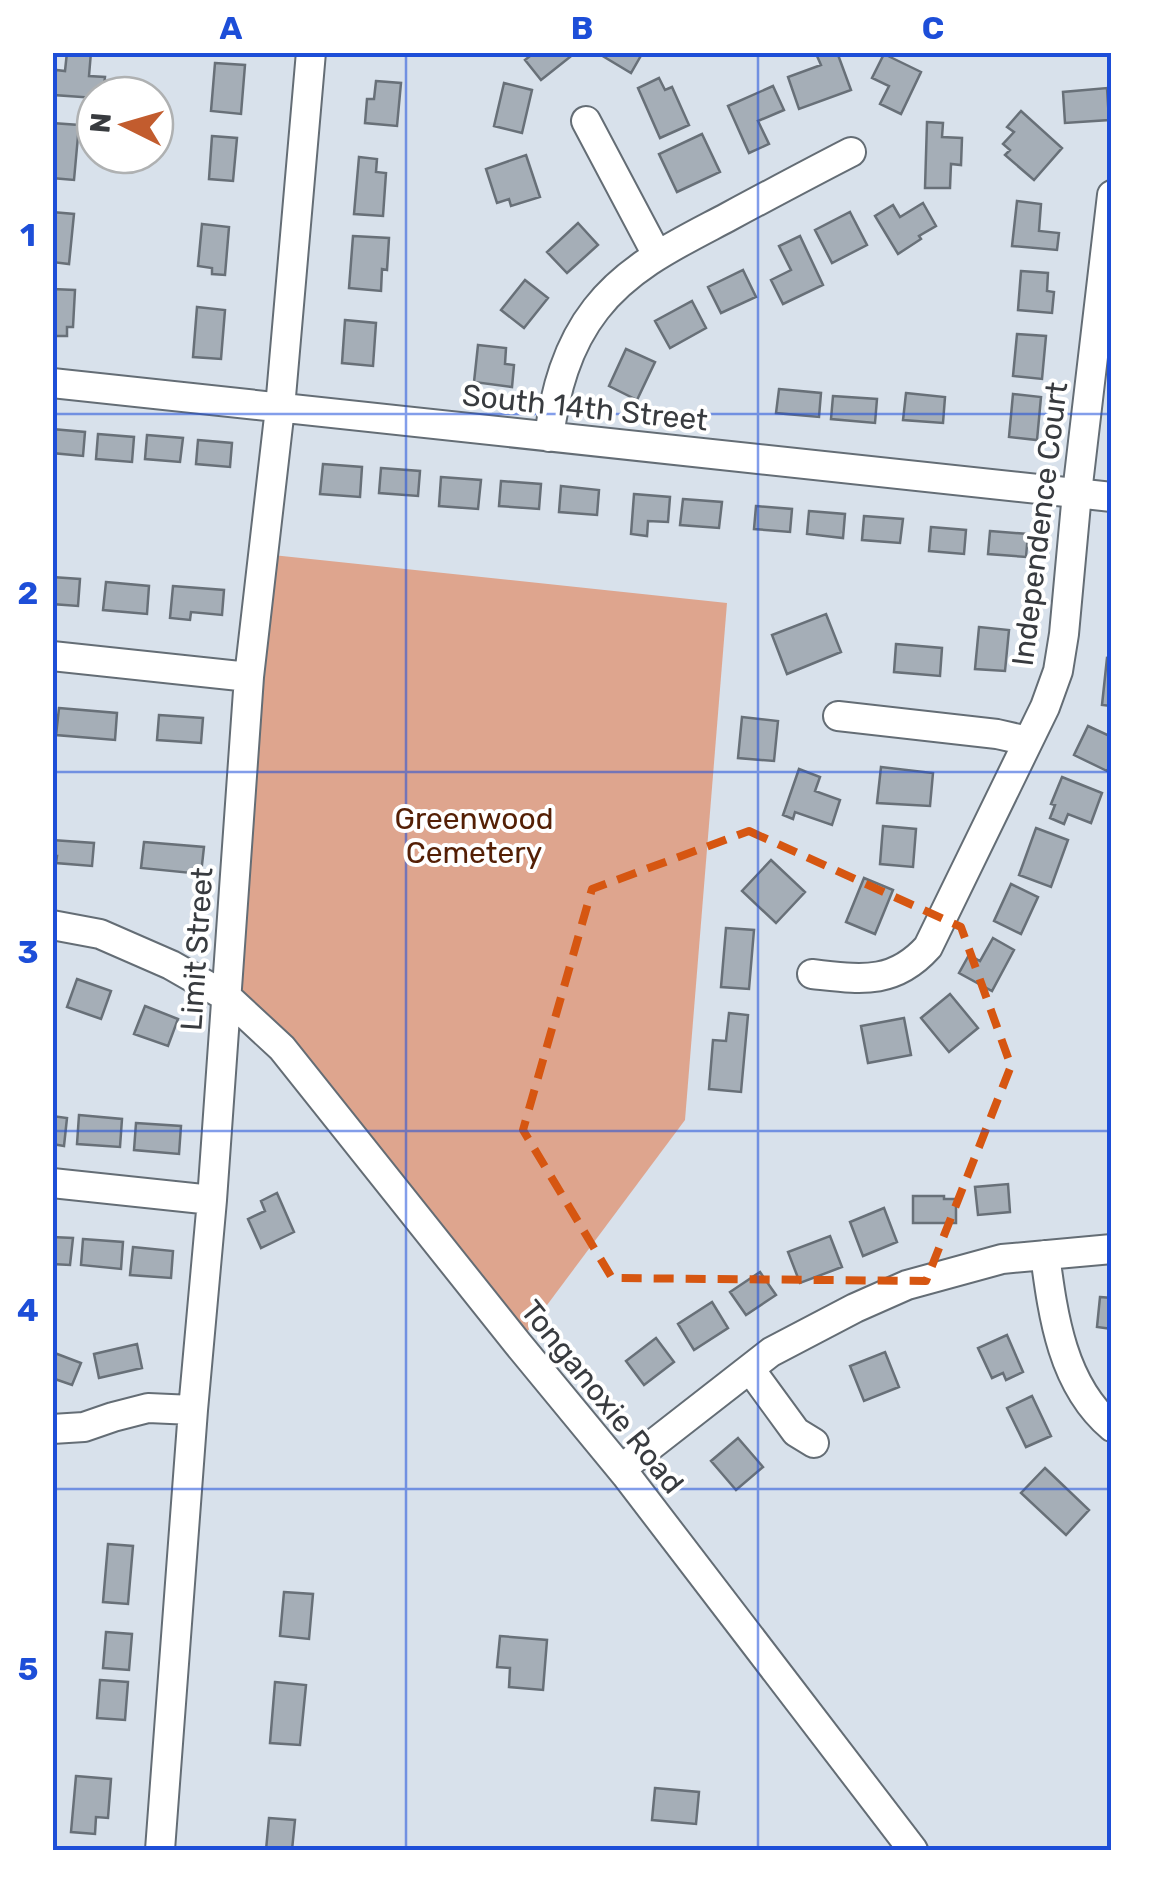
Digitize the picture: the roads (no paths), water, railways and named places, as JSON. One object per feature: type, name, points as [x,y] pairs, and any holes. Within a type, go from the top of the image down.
[{"type":"street","name":"Limit Street","points":[[160,1850],[249,677],[280,408],[312,52]]},
{"type":"street","points":[[586,121],[658,255]]},
{"type":"street","points":[[549,437],[554,395],[572,349],[596,309],[626,278],[658,255],[850,152]]},
{"type":"street","name":"Independence Court","points":[[812,974],[881,978],[900,972],[928,948],[1045,706],[1058,671],[1064,634],[1112,196]]},
{"type":"street","name":"South 14th Street","points":[[52,383],[1112,496]]},
{"type":"street","points":[[52,656],[249,677]]},
{"type":"street","points":[[838,716],[1028,741]]},
{"type":"street","name":"Tonganoxie Road","points":[[52,925],[100,934],[171,965],[227,996],[282,1048],[621,1469],[913,1850]]},
{"type":"street","points":[[52,1183],[212,1200]]},
{"type":"street","points":[[621,1469],[772,1352],[855,1308],[907,1286],[1002,1259],[1112,1249]]},
{"type":"street","points":[[1046,1255],[1052,1308],[1064,1354],[1079,1387],[1112,1428]]},
{"type":"street","points":[[750,1369],[796,1432],[814,1443]]},
{"type":"street","points":[[52,1430],[84,1427],[148,1408],[193,1410]]},
{"type":"park label","name":"Greenwood Cemetery","points":[[474,836]]}]
